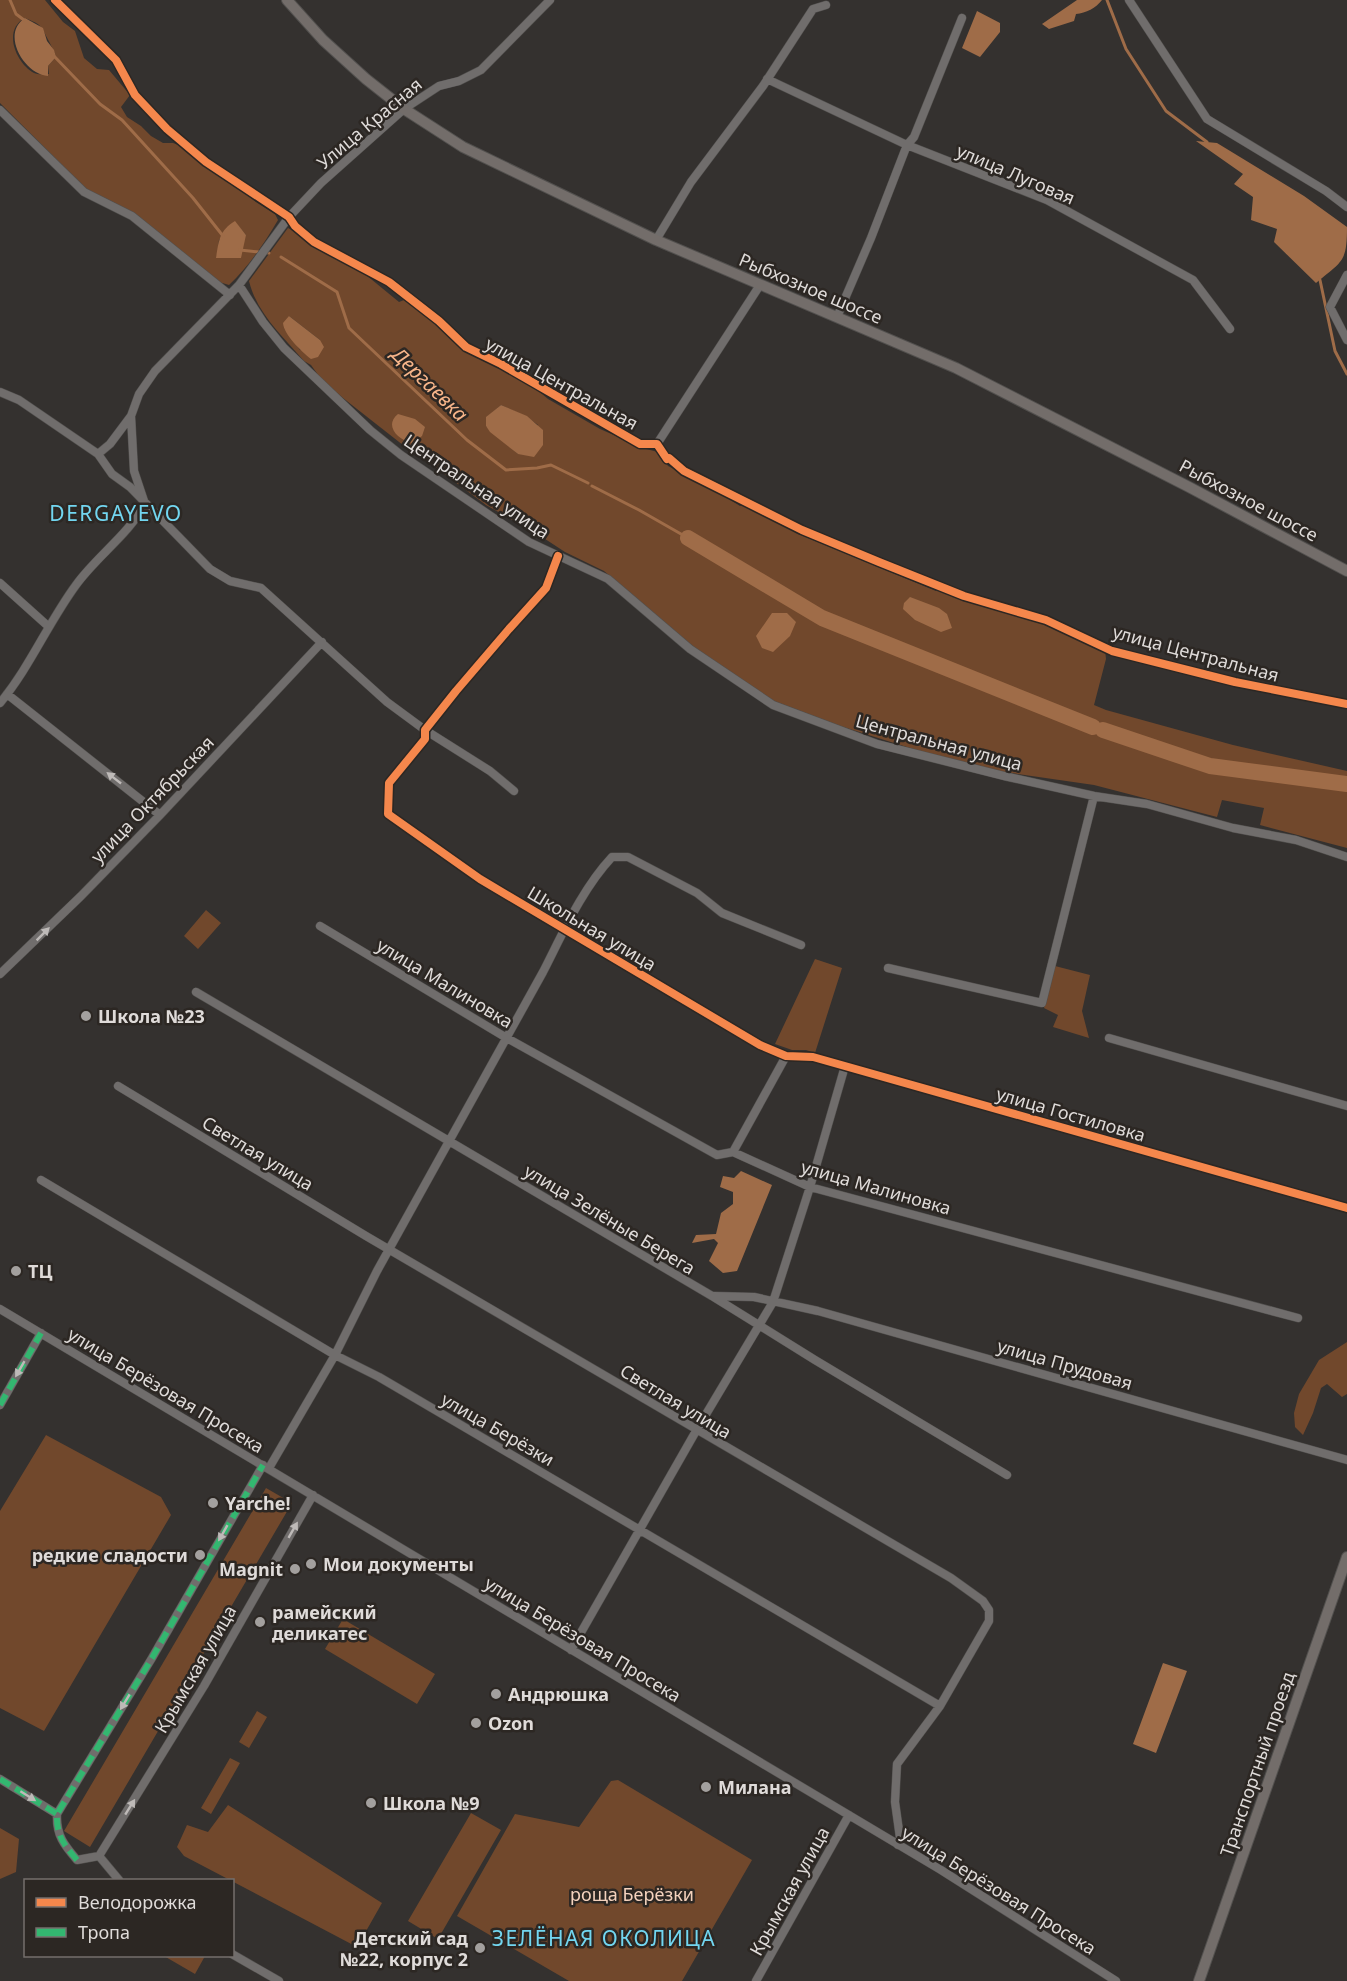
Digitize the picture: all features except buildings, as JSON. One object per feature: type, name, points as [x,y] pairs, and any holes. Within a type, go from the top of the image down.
[{"type":"main road","name":"Рыбхозное шоссе","points":[[287,0],[323,40],[404,109],[463,147],[656,240],[956,368],[1347,571]]},
{"type":"main road","name":"Транспортный проезд","points":[[1199,1981],[1347,1557]]},
{"type":"street","name":"улица Центральная","points":[[55,0],[116,60],[135,95],[167,129],[206,162],[289,217],[295,226],[314,242],[389,282],[439,321],[466,347],[501,364],[640,444],[657,444],[667,459],[669,458],[684,471],[802,530],[964,596],[1046,620],[1112,651],[1235,682],[1347,704]]},
{"type":"street","name":"Улица Красная","points":[[131,416],[140,394],[154,371],[239,285],[289,217],[321,183],[404,109],[439,86],[459,81],[481,70],[550,0]]},
{"type":"street","points":[[1129,0],[1207,119],[1326,191],[1347,207]]},
{"type":"street","points":[[656,240],[691,182],[767,79],[813,9],[823,4]]},
{"type":"street","points":[[837,316],[871,238],[907,145],[914,138],[962,18]]},
{"type":"street","name":"улица Луговая","points":[[767,79],[907,145],[1047,200],[1193,280],[1230,329]]},
{"type":"street","points":[[0,110],[84,192],[132,216],[230,295]]},
{"type":"street","points":[[1347,275],[1330,307],[1347,340]]},
{"type":"street","name":"Центральная улица","points":[[239,285],[258,315],[284,348],[370,430],[401,455],[529,542],[608,579],[690,649],[773,705],[878,744],[1004,776],[1094,796],[1147,804],[1233,828],[1296,840],[1347,857]]},
{"type":"street","points":[[657,444],[759,285]]},
{"type":"street","points":[[0,392],[19,400],[98,454],[112,474],[130,487],[210,569],[230,581],[243,582],[261,588],[387,702],[425,730],[490,771],[514,791]]},
{"type":"street","points":[[98,454],[110,444],[131,416]]},
{"type":"street","points":[[131,416],[134,471],[145,504]]},
{"type":"street","points":[[0,703],[8,694],[76,584],[133,521],[145,504]]},
{"type":"street","points":[[425,730],[486,654],[546,588],[558,556]]},
{"type":"street","points":[[0,583],[49,627]]},
{"type":"street","name":"улица Октябрьская","points":[[0,974],[160,814],[322,642]]},
{"type":"street","points":[[8,694],[160,814]]},
{"type":"street","name":"Школьная улица","points":[[425,730],[425,739],[388,783],[388,814],[480,879],[760,1045],[786,1056]]},
{"type":"street","points":[[888,968],[1042,1003],[1094,796]]},
{"type":"street","points":[[117,1879],[99,1857],[77,1860],[62,1842],[56,1826],[57,1814],[335,1355],[448,1141],[593,879],[612,857],[623,855],[696,892],[722,913],[801,945]]},
{"type":"street","name":"улица Малиновка","points":[[320,926],[505,1037],[717,1155],[733,1152],[810,1187],[1298,1318]]},
{"type":"street","name":"улица Зелёные Берега","points":[[196,992],[712,1296],[814,1360],[1007,1475]]},
{"type":"street","points":[[1109,1038],[1347,1106]]},
{"type":"street","points":[[733,1152],[786,1056]]},
{"type":"street","name":"улица Гостиловка","points":[[786,1056],[813,1058],[845,1066],[1347,1208]]},
{"type":"street","points":[[572,1650],[696,1431],[773,1302],[810,1187],[845,1066]]},
{"type":"street","name":"Светлая улица","points":[[118,1086],[696,1431],[951,1578],[983,1601],[989,1610],[989,1622],[940,1706],[897,1764],[895,1802],[900,1838],[898,1845]]},
{"type":"street","name":"улица Берёзки","points":[[41,1180],[335,1355],[379,1377],[940,1706]]},
{"type":"street","name":"улица Прудовая","points":[[712,1296],[754,1297],[818,1311],[1347,1460]]},
{"type":"street","name":"улица Берёзовая Просека","points":[[0,1309],[849,1815],[1116,1981]]},
{"type":"street","points":[[0,1405],[41,1333]]},
{"type":"street","name":"Крымская улица","points":[[99,1857],[204,1686],[313,1495]]},
{"type":"street","points":[[0,1779],[57,1814]]},
{"type":"street","name":"Крымская улица","points":[[756,1981],[849,1815]]},
{"type":"street","points":[[234,1955],[279,1981]]},
{"type":"green space","points":[[0,0],[45,0],[63,22],[75,31],[84,58],[97,69],[109,70],[130,95],[121,107],[127,117],[163,143],[173,143],[186,148],[275,214],[278,220],[256,254],[236,278],[229,285],[219,282],[115,203],[86,189],[0,103]],"holes":[[[25,18],[41,27],[55,54],[56,57],[48,66],[49,74],[34,73],[17,54],[14,46],[14,30]],[[235,222],[246,235],[217,258],[219,240]]]},
{"type":"green space","points":[[288,228],[360,270],[399,302],[404,300],[426,315],[459,346],[478,358],[524,379],[548,399],[600,429],[658,452],[668,466],[712,488],[740,506],[744,504],[780,522],[796,533],[936,591],[938,588],[1060,630],[1105,650],[1106,659],[1094,705],[1233,745],[1347,771],[1347,848],[1260,825],[1264,808],[1222,800],[1217,817],[1094,785],[991,770],[929,754],[840,726],[771,700],[722,671],[604,571],[565,552],[486,505],[408,449],[343,398],[321,379],[311,365],[304,361],[272,324],[258,304],[249,281]],"holes":[[[289,316],[320,340],[300,350],[293,340]],[[501,405],[527,417],[538,425],[518,454],[486,426],[487,417]]]},
{"type":"green space","points":[[206,910],[221,923],[198,949],[184,936]]},
{"type":"green space","points":[[815,959],[842,968],[815,1053],[806,1050],[792,1050],[775,1044]]},
{"type":"green space","points":[[1055,966],[1090,975],[1082,1011],[1089,1038],[1053,1027],[1058,1015],[1044,1008]]},
{"type":"green space","points":[[1347,1342],[1347,1394],[1342,1397],[1327,1384],[1321,1388],[1303,1435],[1295,1427],[1294,1413],[1299,1394],[1319,1360]]},
{"type":"green space","points":[[46,1435],[161,1497],[171,1515],[44,1731],[0,1708],[0,1511]]},
{"type":"green space","points":[[266,1488],[292,1503],[90,1847],[64,1831]]},
{"type":"green space","points":[[343,1619],[435,1674],[417,1704],[325,1649]]},
{"type":"green space","points":[[257,1711],[267,1717],[249,1748],[239,1742]]},
{"type":"green space","points":[[230,1758],[240,1763],[211,1814],[201,1808]]},
{"type":"green space","name":"роща Берёзки","points":[[618,1780],[752,1860],[682,1981],[569,1981],[457,1916],[515,1814],[579,1827],[611,1781]]},
{"type":"green space","points":[[228,1805],[382,1903],[357,1947],[234,1882],[234,1879],[228,1879],[184,1856],[177,1847],[187,1825],[208,1832]]},
{"type":"green space","points":[[471,1813],[501,1830],[438,1939],[408,1921]]},
{"type":"green space","points":[[0,1828],[19,1839],[16,1872],[0,1879]]},
{"type":"green space","points":[[166,1957],[204,1957],[195,1974]]},
{"type":"shaded area","points":[[1077,0],[1102,0],[1090,10],[1076,14],[1074,21],[1049,29],[1042,24]]},
{"type":"shaded area","points":[[977,11],[1000,23],[1000,32],[980,57],[962,48]]},
{"type":"shaded area","points":[[25,18],[43,28],[47,41],[54,50],[56,57],[48,66],[48,76],[31,69],[18,53],[15,34],[18,25]]},
{"type":"shaded area","points":[[1196,141],[1217,143],[1304,196],[1347,227],[1346,248],[1337,265],[1316,283],[1274,242],[1277,229],[1251,220],[1253,197],[1234,184],[1243,174]]},
{"type":"shaded area","points":[[235,221],[246,235],[241,258],[216,258],[223,232]]},
{"type":"shaded area","points":[[289,316],[320,340],[324,347],[318,357],[311,359],[290,338],[283,323]]},
{"type":"shaded area","points":[[501,405],[527,416],[543,430],[543,445],[534,457],[518,454],[490,432],[486,426],[486,417]]},
{"type":"shaded area","points":[[398,414],[415,419],[425,427],[422,436],[412,443],[397,435],[392,423]]},
{"type":"shaded area","points":[[910,597],[939,608],[947,614],[952,628],[941,632],[915,620],[903,609],[904,603]]},
{"type":"shaded area","points":[[772,613],[787,613],[796,622],[790,636],[773,652],[762,648],[756,636]]},
{"type":"shaded area","points":[[741,1171],[772,1185],[737,1271],[723,1273],[709,1261],[718,1243],[714,1239],[692,1243],[696,1235],[716,1234],[721,1213],[733,1204],[733,1192],[720,1187],[723,1176],[734,1178]]},
{"type":"shaded area","points":[[1163,1663],[1187,1671],[1156,1753],[1133,1744]]},
{"type":"waterway","points":[[10,0],[16,14],[24,20]]},
{"type":"waterway","points":[[1107,0],[1126,49],[1166,111],[1207,142]]},
{"type":"waterway","points":[[53,55],[100,104],[122,120],[193,198],[223,236]]},
{"type":"waterway","name":"Дергаевка","points":[[240,250],[269,253]]},
{"type":"waterway","name":"Дергаевка","points":[[281,257],[337,292],[349,328],[467,440],[506,470],[551,465],[588,483]]},
{"type":"waterway","points":[[1320,280],[1335,351],[1347,374]]},
{"type":"waterway","name":"Дергаевка","points":[[592,486],[688,538]]},
{"type":"waterway","points":[[688,538],[822,618],[1093,727]]},
{"type":"waterway","points":[[1103,730],[1210,766],[1347,784]]},
{"type":"marked path","points":[[0,1405],[41,1333]]},
{"type":"marked path","points":[[77,1860],[62,1839],[57,1814],[152,1658],[263,1465]]},
{"type":"marked path","points":[[0,1779],[57,1814]]},
{"type":"cycle path","points":[[55,0],[116,60],[135,95],[167,129],[206,162],[289,217],[295,226],[314,242],[389,282],[439,321],[466,347],[501,364],[640,444],[657,444],[667,459],[669,458],[684,471],[802,530],[964,596],[1046,620],[1112,651],[1235,682],[1347,704]]},
{"type":"cycle path","points":[[558,556],[546,588],[456,691],[425,730],[425,739],[389,783],[388,814],[480,879],[760,1045],[786,1056],[813,1057],[1347,1208]]},
{"type":"place","name":"Школа №23","points":[[86,1016]]},
{"type":"place","name":"ТЦ","points":[[16,1271]]},
{"type":"place","name":"Yarche!","points":[[213,1503]]},
{"type":"place","name":"редкие сладости","points":[[200,1555]]},
{"type":"place","name":"Мои документы","points":[[311,1564]]},
{"type":"place","name":"Magnit","points":[[295,1569]]},
{"type":"place","name":"рамейский деликатес","points":[[260,1622]]},
{"type":"place","name":"Андрюшка","points":[[496,1694]]},
{"type":"place","name":"Ozon","points":[[476,1723]]},
{"type":"place","name":"Милана","points":[[706,1787]]},
{"type":"place","name":"Школа №9","points":[[371,1803]]},
{"type":"place","name":"Детский сад №22, корпус 2","points":[[480,1948]]},
{"type":"district","name":"DERGAYEVO","points":[[116,513]]},
{"type":"district","name":"ЗЕЛЁНАЯ ОКОЛИЦА","points":[[604,1938]]}]
